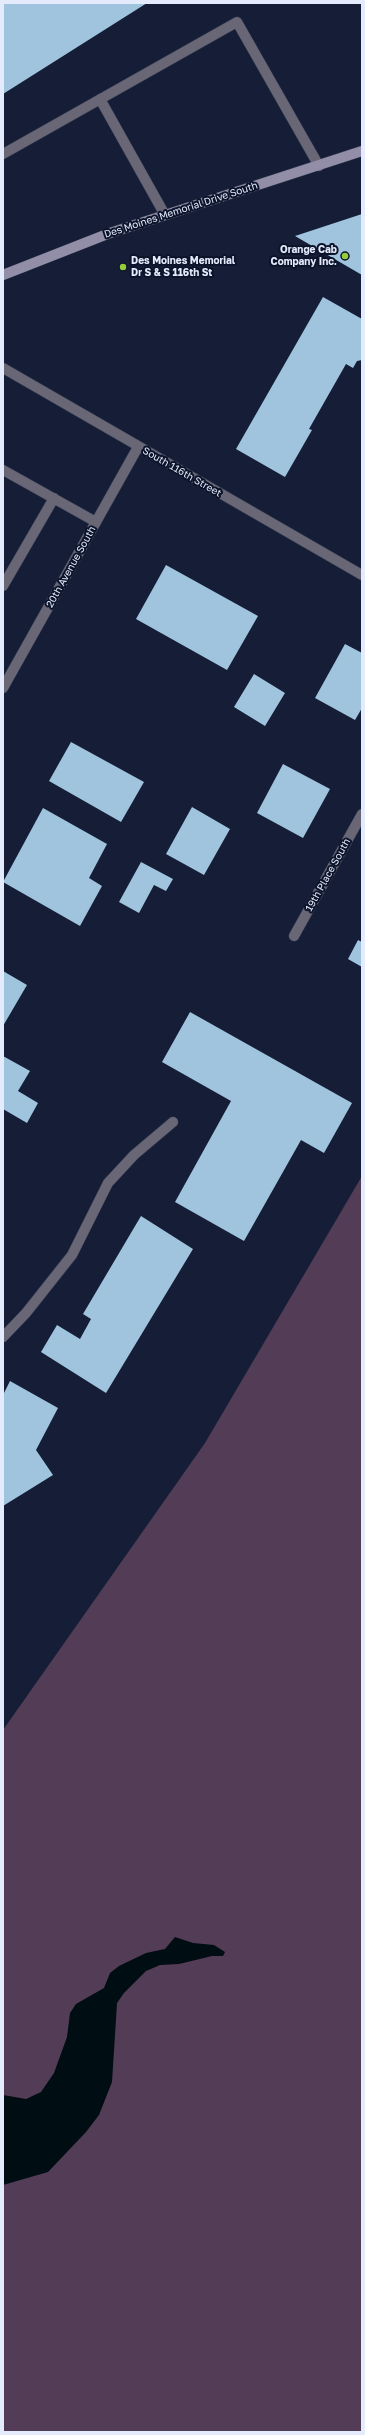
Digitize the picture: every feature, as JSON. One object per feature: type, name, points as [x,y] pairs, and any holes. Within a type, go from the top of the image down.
[{"type":"main road","name":"Des Moines Memorial Drive South","points":[[3,275],[110,233],[362,151]]},
{"type":"street","points":[[3,154],[238,22],[319,166]]},
{"type":"street","points":[[100,99],[165,215]]},
{"type":"street","name":"South 116th Street","points":[[3,368],[362,575]]},
{"type":"street","name":"20th Avenue South","points":[[3,688],[138,447]]},
{"type":"street","points":[[3,470],[96,522]]},
{"type":"street","points":[[3,586],[54,498]]},
{"type":"street","name":"19th Place South","points":[[294,936],[362,814]]},
{"type":"street","points":[[3,1337],[26,1313],[72,1255],[108,1183],[134,1155],[173,1122]]},
{"type":"shaded area","points":[[362,1176],[362,2432],[3,2432],[3,1730],[205,1443]]},
{"type":"shaded area","points":[[175,1937],[193,1943],[214,1945],[225,1952],[223,1956],[212,1956],[179,1964],[160,1965],[146,1971],[124,1993],[117,2003],[112,2082],[99,2115],[86,2132],[48,2172],[3,2185],[3,2095],[26,2099],[41,2092],[54,2073],[67,2037],[70,2013],[76,2004],[104,1988],[110,1973],[119,1966],[146,1953],[165,1949]]},
{"type":"building","points":[[3,3],[147,3],[3,94]]},
{"type":"building","name":"Orange Cab Company Inc.","points":[[362,214],[362,275],[295,236]]},
{"type":"building","points":[[323,297],[362,319],[362,360],[357,361],[353,368],[346,364],[309,429],[312,430],[285,477],[236,449]]},
{"type":"building","points":[[166,565],[258,616],[227,670],[136,619]]},
{"type":"building","points":[[345,644],[362,653],[362,708],[355,720],[315,698]]},
{"type":"building","points":[[254,674],[285,693],[265,726],[234,707]]},
{"type":"building","points":[[71,742],[144,782],[121,822],[49,781]]},
{"type":"building","points":[[283,764],[330,789],[303,838],[257,813]]},
{"type":"building","points":[[192,807],[230,829],[204,875],[166,854]]},
{"type":"building","points":[[43,808],[107,844],[89,878],[102,886],[80,926],[3,882]]},
{"type":"building","points":[[141,862],[173,879],[166,891],[154,885],[139,913],[119,902]]},
{"type":"building","points":[[358,940],[362,942],[362,967],[348,959]]},
{"type":"building","points":[[3,971],[27,985],[3,1026]]},
{"type":"building","points":[[190,1012],[352,1103],[324,1153],[301,1140],[244,1241],[175,1202],[231,1101],[162,1062]]},
{"type":"building","points":[[3,1056],[30,1071],[18,1091],[38,1103],[27,1123],[3,1109]]},
{"type":"building","points":[[141,1216],[193,1249],[106,1393],[41,1352],[57,1325],[80,1339],[91,1319],[83,1314]]},
{"type":"building","points":[[10,1381],[58,1408],[36,1450],[53,1475],[3,1506],[3,1395]]},
{"type":"place","name":"Orange Cab Company Inc.","points":[[345,256]]},
{"type":"place","name":"Des Moines Memorial Dr S & S 116th St","points":[[123,267]]}]
